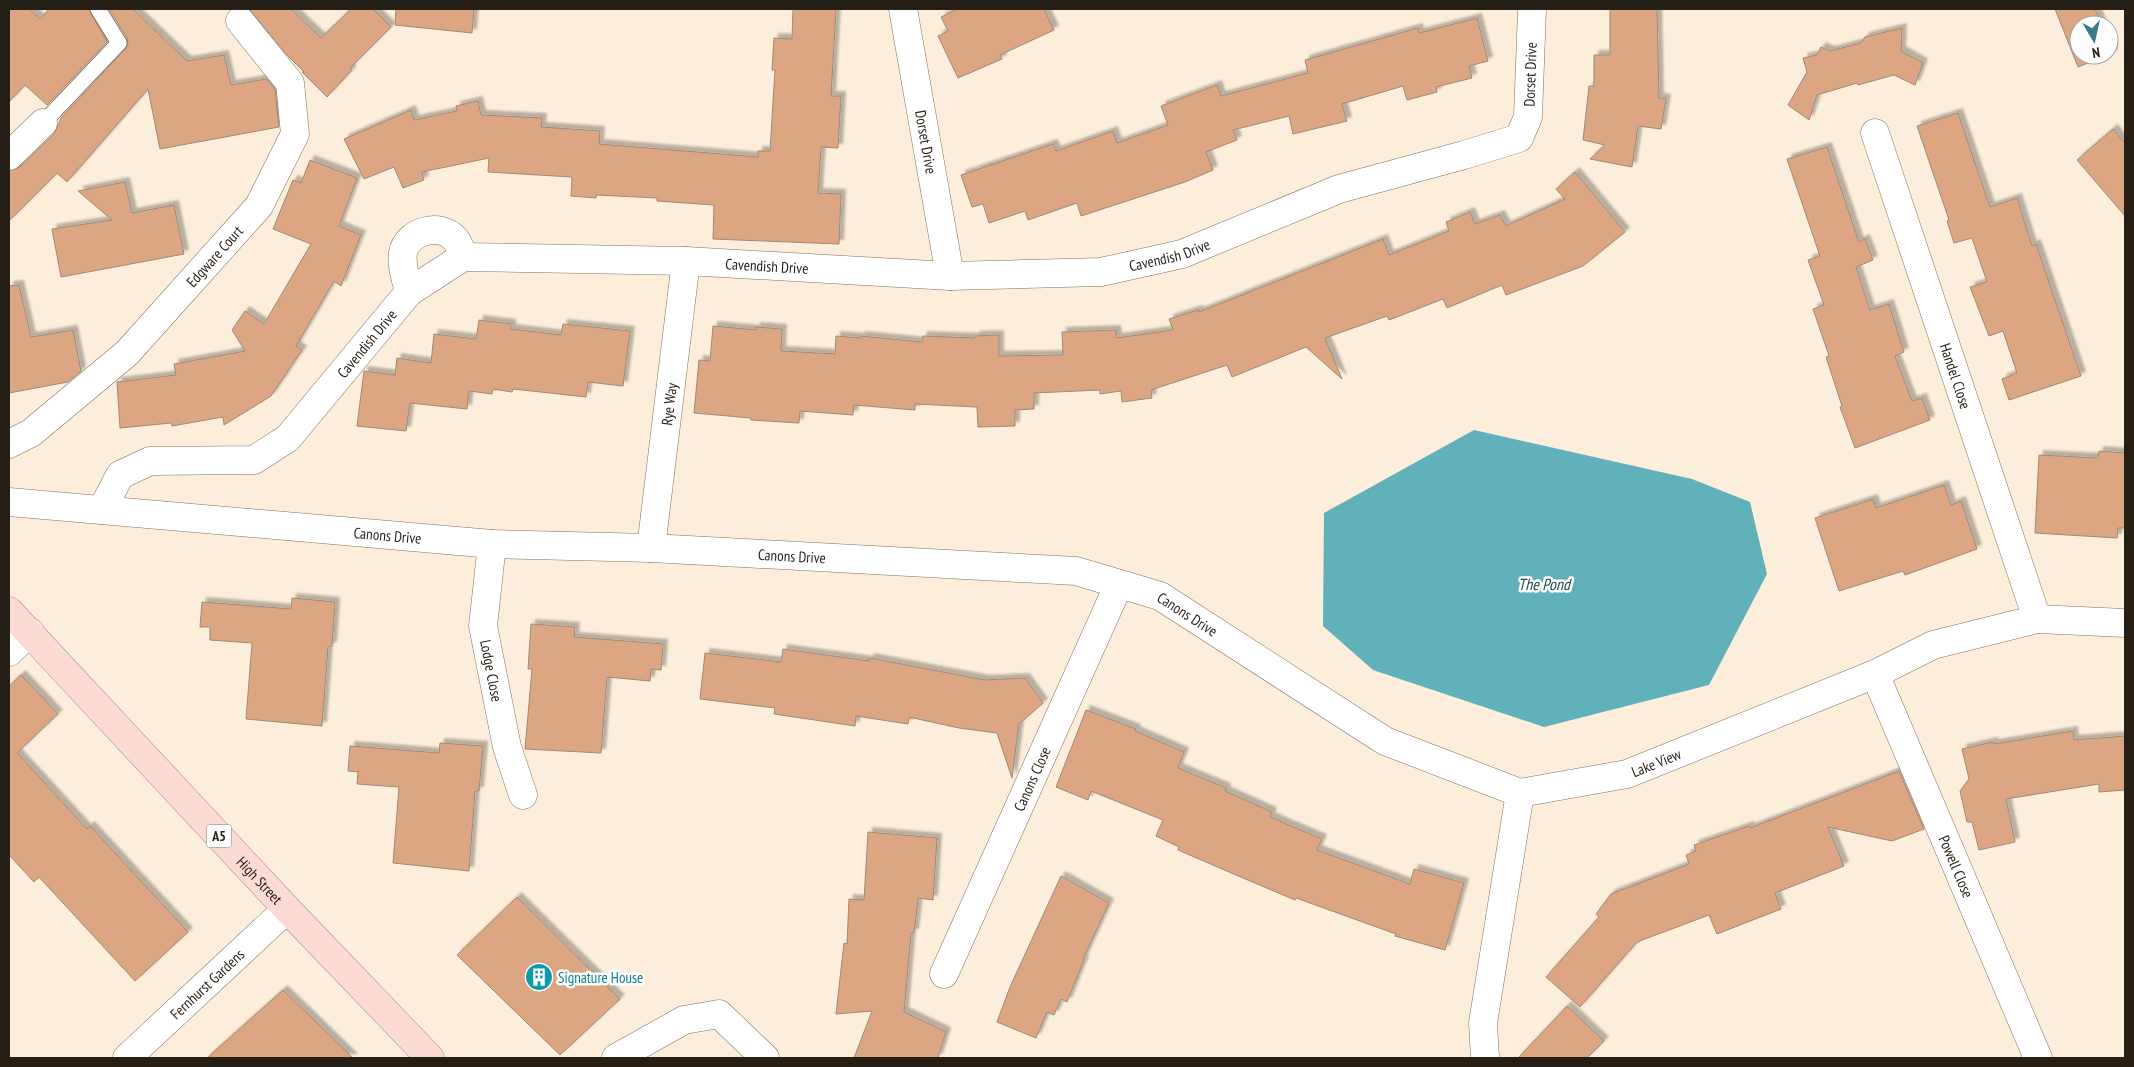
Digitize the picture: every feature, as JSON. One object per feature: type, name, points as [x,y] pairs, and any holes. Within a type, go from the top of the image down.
[{"type":"main road","name":"High Street","points":[[9,611],[287,910],[430,1058]]},
{"type":"street","name":"Dorset Drive","points":[[903,9],[950,276]]},
{"type":"street","name":"Dorset Drive","points":[[1520,138],[1528,117],[1532,9]]},
{"type":"street","name":"Edgware Court","points":[[9,444],[31,433],[127,353],[259,206],[295,134],[291,92],[290,83],[240,21]]},
{"type":"street","points":[[9,156],[43,123]]},
{"type":"street","name":"Handel Close","points":[[1875,133],[2037,619]]},
{"type":"street","name":"Cavendish Drive","points":[[102,510],[120,476],[150,461],[254,460],[288,438],[410,292],[463,257],[686,261],[950,276],[1101,272],[1182,254],[1339,189],[1520,138]]},
{"type":"street","points":[[410,292],[402,261],[403,251],[410,240],[423,232],[435,229],[447,232],[457,240],[463,257]]},
{"type":"street","name":"Rye Way","points":[[652,548],[686,261]]},
{"type":"street","name":"Canons Drive","points":[[9,502],[492,544],[652,548],[1076,571],[1160,596],[1385,741],[1520,793]]},
{"type":"street","name":"Lodge Close","points":[[492,544],[483,626],[507,747],[523,795]]},
{"type":"street","name":"Canons Close","points":[[944,974],[1119,584]]},
{"type":"street","points":[[2037,619],[2125,624]]},
{"type":"street","name":"Lake View","points":[[1520,793],[1627,774],[1874,674],[1933,645],[2037,619]]},
{"type":"street","points":[[9,652],[30,632]]},
{"type":"street","name":"Powell Close","points":[[1874,674],[2038,1058]]},
{"type":"street","points":[[1485,1058],[1483,1023],[1520,793]]},
{"type":"street","name":"Fernhurst Gardens","points":[[127,1058],[287,910]]},
{"type":"street","points":[[616,1058],[684,1020],[719,1014],[765,1058]]},
{"type":"lane","points":[[43,123],[120,43],[98,9]]},
{"type":"water","name":"The Pond","points":[[1474,430],[1692,479],[1750,502],[1767,574],[1709,685],[1544,727],[1373,670],[1323,626],[1324,513]]},
{"type":"building","points":[[9,9],[29,9],[40,19],[49,9],[89,9],[107,42],[47,105],[25,85],[9,102]]},
{"type":"building","points":[[109,9],[133,9],[187,61],[224,55],[231,85],[266,79],[275,89],[279,127],[160,149],[148,89],[67,182],[57,173],[9,221],[9,171],[20,167],[54,134],[61,118],[128,46],[127,38]]},
{"type":"building","points":[[249,9],[291,9],[321,38],[351,9],[373,9],[391,27],[350,68],[352,70],[327,97],[302,72],[304,72],[288,56]]},
{"type":"building","points":[[396,9],[474,9],[472,33],[395,25]]},
{"type":"building","points":[[793,9],[836,9],[831,96],[841,96],[838,148],[821,147],[818,193],[841,194],[839,244],[713,239],[714,205],[657,201],[657,198],[596,195],[596,198],[571,196],[572,177],[488,172],[489,158],[422,172],[424,180],[403,188],[394,167],[364,179],[344,139],[411,110],[414,120],[457,111],[456,106],[478,101],[481,115],[542,118],[541,127],[600,131],[599,144],[758,157],[758,151],[770,151],[775,70],[772,70],[774,38],[792,39]]},
{"type":"building","points":[[958,9],[1044,9],[1054,30],[1000,55],[1002,59],[958,78],[938,36],[948,31],[941,17]]},
{"type":"building","points":[[1610,9],[1657,9],[1659,98],[1666,99],[1661,129],[1638,126],[1632,167],[1590,159],[1605,145],[1583,140],[1589,86],[1594,86],[1594,55],[1610,55]]},
{"type":"building","points":[[2055,9],[2095,9],[2098,15],[2069,15],[2069,44]]},
{"type":"building","points":[[1477,18],[1488,61],[1469,66],[1472,78],[1436,87],[1437,92],[1407,100],[1403,86],[1342,104],[1347,121],[1293,134],[1289,116],[1233,130],[1237,140],[1206,152],[1213,170],[1185,182],[1081,216],[1077,203],[1028,220],[1025,211],[989,223],[983,204],[972,207],[961,175],[1053,144],[1056,151],[1113,131],[1117,143],[1168,125],[1161,106],[1217,85],[1221,96],[1308,73],[1305,60],[1418,28],[1419,33]]},
{"type":"building","points":[[1902,28],[1901,51],[1923,63],[1915,85],[1894,75],[1858,85],[1857,83],[1817,95],[1809,120],[1788,105],[1807,72],[1803,58],[1817,55],[1821,47],[1830,51],[1861,43],[1865,37]]},
{"type":"building","points":[[1958,113],[1990,207],[2017,198],[2032,246],[2036,244],[2081,376],[2009,400],[2002,379],[2017,373],[2003,331],[1989,336],[1970,287],[1987,282],[1972,238],[1954,243],[1947,221],[1949,220],[1917,126]]},
{"type":"building","points":[[2113,129],[2125,143],[2125,216],[2077,160]]},
{"type":"building","points":[[1827,147],[1859,242],[1865,239],[1873,260],[1856,267],[1870,310],[1889,304],[1904,352],[1895,356],[1912,401],[1922,398],[1930,420],[1855,448],[1840,407],[1842,406],[1826,357],[1829,356],[1813,309],[1824,305],[1808,260],[1820,256],[1787,159]]},
{"type":"building","points":[[310,160],[357,178],[339,226],[361,235],[341,286],[334,281],[296,346],[302,350],[271,396],[224,425],[223,417],[172,426],[171,423],[120,428],[117,382],[176,375],[174,364],[245,351],[232,330],[245,311],[264,324],[311,244],[273,229],[293,180],[301,183]]},
{"type":"building","points":[[1575,172],[1625,232],[1583,266],[1506,295],[1502,285],[1447,308],[1443,299],[1389,320],[1387,316],[1325,338],[1342,379],[1306,347],[1232,377],[1227,365],[1151,390],[1152,398],[1122,402],[1121,391],[1100,394],[1100,390],[1034,393],[1034,409],[1015,410],[1015,426],[978,427],[977,407],[915,404],[915,410],[854,405],[853,415],[800,411],[799,423],[751,420],[751,418],[694,413],[699,360],[710,361],[713,326],[756,330],[756,327],[782,329],[781,351],[835,354],[836,336],[861,338],[861,336],[922,342],[923,336],[975,338],[975,336],[999,335],[999,356],[1063,355],[1062,332],[1116,330],[1117,338],[1173,330],[1169,319],[1198,310],[1199,312],[1383,239],[1389,255],[1449,231],[1446,222],[1470,212],[1475,224],[1500,215],[1506,226],[1565,199],[1556,189]]},
{"type":"building","points":[[125,182],[132,213],[174,205],[184,254],[61,277],[52,229],[112,220],[78,191]]},
{"type":"building","points":[[19,285],[31,337],[73,330],[81,371],[68,382],[9,393],[9,286]]},
{"type":"building","points":[[479,320],[511,324],[511,329],[561,335],[563,324],[630,331],[623,386],[588,382],[586,397],[513,389],[512,392],[493,389],[492,394],[469,391],[467,409],[410,403],[406,431],[357,426],[364,371],[395,375],[397,358],[431,363],[434,334],[476,339]]},
{"type":"building","points":[[2099,451],[2125,453],[2125,528],[2118,528],[2117,538],[2035,533],[2039,455],[2098,458]]},
{"type":"building","points":[[1944,485],[1951,505],[1961,501],[1977,549],[1905,575],[1903,571],[1839,591],[1815,518],[1873,499],[1876,508]]},
{"type":"building","points":[[292,598],[335,602],[332,646],[328,647],[322,726],[246,719],[252,643],[210,640],[210,627],[200,627],[202,602],[291,609]]},
{"type":"building","points":[[531,624],[575,627],[574,637],[663,644],[661,670],[651,669],[650,681],[607,677],[601,753],[525,749],[532,669],[528,669]]},
{"type":"building","points":[[783,649],[869,661],[870,658],[985,680],[1025,678],[1043,703],[1019,724],[1012,778],[997,733],[959,728],[909,717],[908,724],[856,716],[855,726],[774,714],[775,708],[700,699],[705,653],[781,662]]},
{"type":"building","points":[[21,675],[58,714],[17,753],[87,829],[90,826],[188,932],[135,981],[39,877],[34,882],[9,855],[9,686]]},
{"type":"building","points":[[1086,710],[1136,729],[1135,731],[1184,752],[1178,768],[1226,788],[1225,791],[1272,812],[1270,817],[1322,839],[1317,850],[1410,884],[1414,869],[1464,883],[1445,950],[1395,936],[1396,934],[1296,898],[1295,900],[1178,850],[1179,847],[1156,836],[1163,820],[1091,791],[1088,800],[1056,787]]},
{"type":"building","points":[[2073,731],[2074,740],[2125,736],[2125,790],[2099,792],[2099,784],[2006,799],[2015,842],[1979,850],[1972,822],[1967,822],[1960,791],[1969,779],[1962,749],[1993,742],[1994,744]]},
{"type":"building","points":[[440,743],[483,746],[479,791],[475,791],[469,871],[393,863],[399,787],[357,784],[358,772],[348,771],[350,746],[439,753]]},
{"type":"building","points":[[1899,771],[1924,829],[1892,841],[1828,827],[1844,866],[1775,893],[1781,909],[1717,934],[1709,915],[1637,942],[1580,1007],[1546,977],[1599,917],[1596,914],[1611,894],[1689,864],[1686,855],[1696,851],[1694,845],[1749,826],[1750,828]]},
{"type":"building","points":[[868,832],[937,838],[933,900],[918,898],[914,933],[911,933],[904,1012],[946,1032],[938,1058],[854,1058],[872,1011],[836,1014],[844,943],[847,944],[849,899],[864,900]]},
{"type":"building","points":[[1061,876],[1109,903],[1083,959],[1067,1002],[1061,999],[1054,1015],[1047,1012],[1036,1038],[997,1022],[1010,987]]},
{"type":"building","name":"Signature House","points":[[517,897],[620,999],[560,1055],[457,955]]},
{"type":"building","points":[[283,990],[353,1058],[207,1058]]},
{"type":"building","points":[[1567,1006],[1604,1041],[1587,1058],[1518,1058]]},
{"type":"place","name":"Signature House","points":[[539,977]]}]
